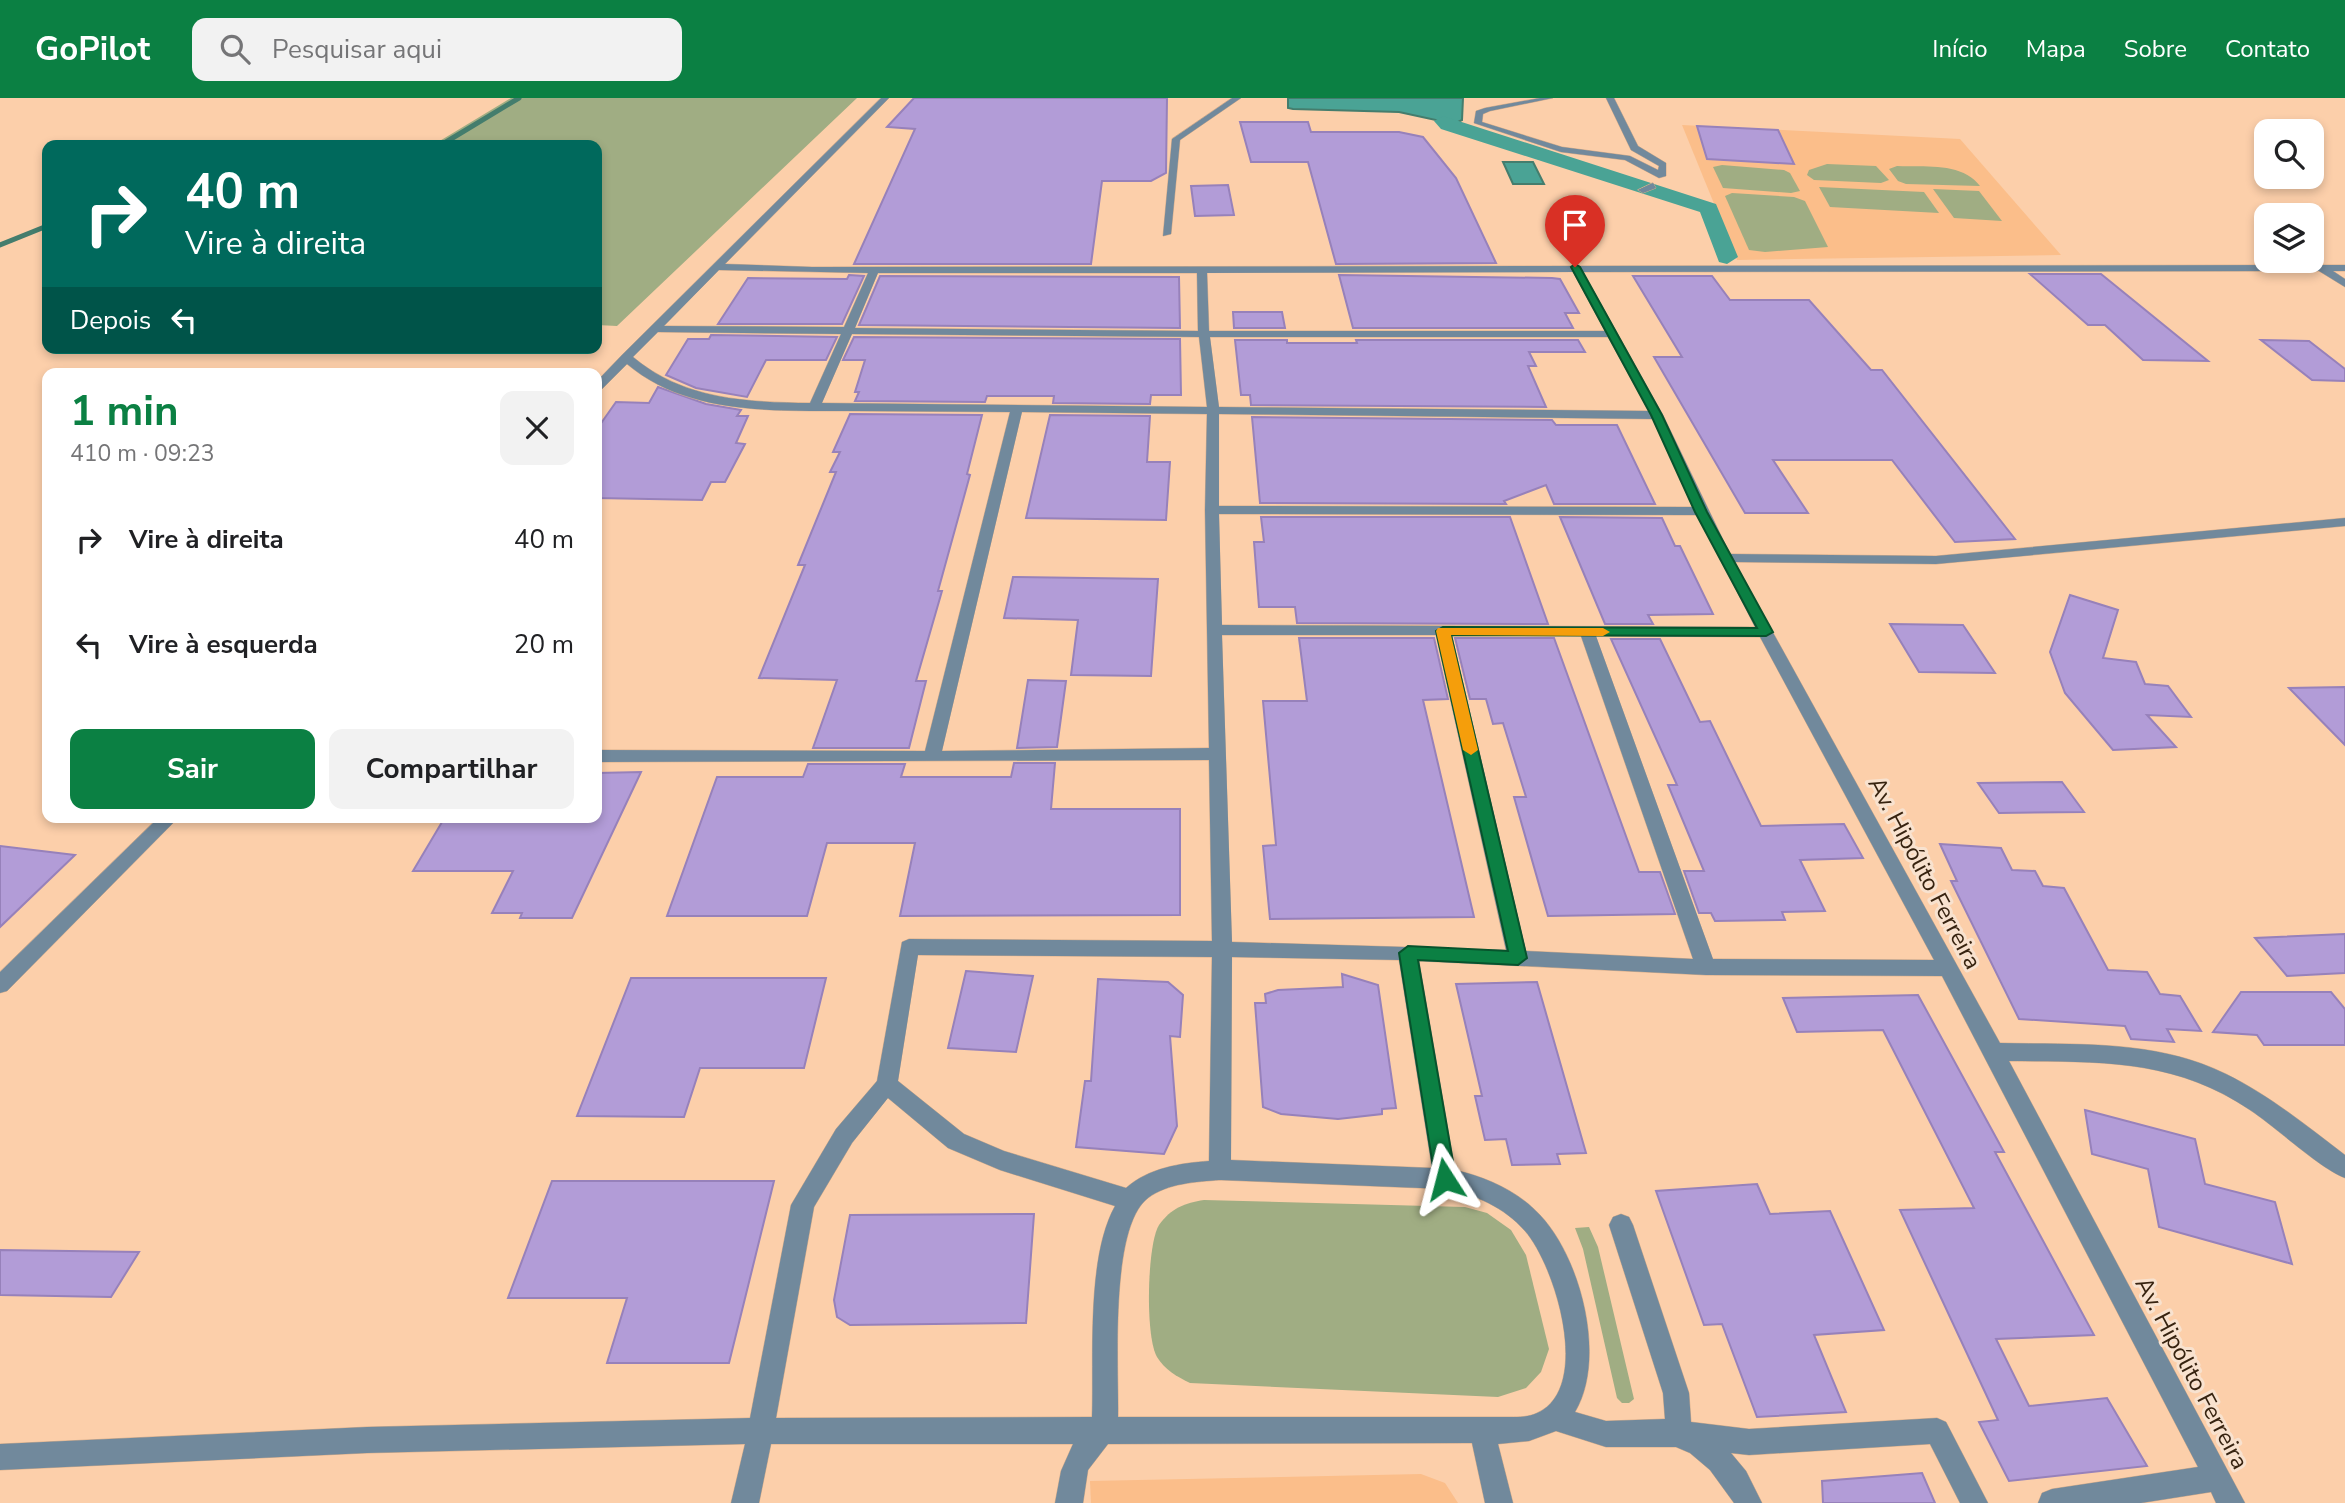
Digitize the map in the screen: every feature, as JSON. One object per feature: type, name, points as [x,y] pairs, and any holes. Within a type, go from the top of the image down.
[{"type":"street","points":[[602,382],[885,98]]},
{"type":"street","points":[[1166,234],[1175,139],[1237,98]]},
{"type":"street","points":[[1549,98],[1532,104],[1492,107],[1479,113],[1478,123],[1562,149],[1627,158],[1662,176],[1663,165],[1634,148],[1610,98]]},
{"type":"street","points":[[715,267],[2254,267]]},
{"type":"street","name":"Av. Hipólito Ferreira","points":[[1575,267],[1657,415],[1725,558],[1994,1052],[2231,1503]]},
{"type":"street","points":[[2324,267],[2345,268]]},
{"type":"street","points":[[1202,268],[1204,334],[1213,409],[1216,754],[1222,949],[1220,1170]]},
{"type":"street","points":[[814,408],[875,269]]},
{"type":"street","points":[[2324,270],[2345,284]]},
{"type":"street","points":[[656,329],[1204,334],[1614,334]]},
{"type":"street","points":[[626,357],[651,377],[686,392],[736,404],[814,408],[1213,409],[1657,415]]},
{"type":"street","points":[[932,757],[1017,409]]},
{"type":"street","points":[[1212,510],[1701,512]]},
{"type":"street","points":[[1725,558],[1936,560],[2256,528],[2345,522]]},
{"type":"street","points":[[1214,630],[1766,632]]},
{"type":"street","points":[[1443,631],[1518,958]]},
{"type":"street","points":[[1587,632],[1706,967]]},
{"type":"street","points":[[602,756],[1216,754]]},
{"type":"street","points":[[0,985],[164,823]]},
{"type":"street","points":[[746,1503],[803,1205],[844,1136],[887,1084],[909,947],[1222,949],[1408,953],[1706,967],[1946,968]]},
{"type":"street","points":[[1408,953],[1445,1179]]},
{"type":"street","points":[[1994,1052],[2139,1057],[2194,1070],[2221,1081],[2345,1168]]},
{"type":"street","points":[[887,1084],[956,1141],[1000,1160],[1130,1200]]},
{"type":"street","points":[[0,1457],[370,1440],[761,1431],[1105,1428],[1513,1431],[1538,1426],[1555,1417],[1570,1400],[1578,1379],[1576,1345],[1566,1282],[1553,1253],[1541,1232],[1493,1192],[1467,1182],[1220,1170],[1185,1172],[1153,1183],[1130,1200],[1117,1223],[1111,1254],[1105,1428],[1088,1443],[1077,1459],[1070,1479],[1069,1503]]},
{"type":"street","points":[[1622,1225],[1676,1393],[1679,1412],[1675,1434]]},
{"type":"street","points":[[1555,1417],[1582,1429],[1608,1434],[1675,1434],[1749,1441],[1937,1430],[1974,1503]]},
{"type":"street","points":[[1482,1430],[1499,1503]]},
{"type":"street","points":[[1675,1434],[1715,1455],[1731,1474],[1748,1503]]},
{"type":"street","points":[[2052,1503],[2217,1478]]},
{"type":"shaded area","points":[[1682,125],[1960,139],[2061,255],[1737,260]]},
{"type":"shaded area","points":[[1421,1474],[1445,1483],[1458,1503],[1091,1503],[1090,1481]]},
{"type":"green space","points":[[511,98],[857,98],[617,326],[602,325],[602,140],[441,140]]},
{"type":"green space","points":[[1827,164],[1876,166],[1889,180],[1881,183],[1814,180],[1807,175],[1809,170]]},
{"type":"green space","points":[[1722,165],[1784,170],[1790,173],[1800,191],[1791,193],[1723,188],[1713,167]]},
{"type":"green space","points":[[1897,166],[1953,169],[1973,178],[1980,186],[1906,184],[1898,181],[1889,169]]},
{"type":"green space","points":[[1819,187],[1924,192],[1939,213],[1830,207]]},
{"type":"green space","points":[[1933,189],[1979,191],[2002,221],[1954,218]]},
{"type":"green space","points":[[1732,193],[1794,197],[1805,201],[1828,247],[1765,252],[1749,250],[1725,196]]},
{"type":"green space","points":[[1204,1200],[1465,1207],[1487,1213],[1511,1230],[1526,1255],[1549,1349],[1541,1372],[1526,1388],[1498,1397],[1190,1383],[1164,1366],[1153,1346],[1149,1311],[1150,1270],[1159,1225],[1174,1210]]},
{"type":"green space","points":[[1589,1227],[1598,1247],[1634,1399],[1629,1403],[1622,1403],[1617,1398],[1583,1249],[1575,1228]]},
{"type":"water","points":[[1288,98],[1463,98],[1462,120],[1454,124],[1399,112],[1293,109],[1288,108]]},
{"type":"water","points":[[1503,162],[1533,162],[1544,184],[1513,184]]},
{"type":"building","points":[[914,98],[1167,98],[1166,173],[1151,181],[1102,181],[1091,264],[854,264],[915,129],[887,127]]},
{"type":"building","points":[[1240,122],[1308,122],[1311,132],[1399,132],[1423,137],[1456,178],[1496,263],[1336,264],[1308,162],[1251,162]]},
{"type":"building","points":[[1697,126],[1778,130],[1794,164],[1707,159]]},
{"type":"building","points":[[1228,185],[1234,215],[1195,216],[1191,186]]},
{"type":"building","points":[[2030,274],[2101,274],[2208,361],[2143,360],[2105,325],[2088,325]]},
{"type":"building","points":[[849,275],[864,276],[842,324],[718,324],[748,278],[847,279]]},
{"type":"building","points":[[1339,275],[1560,279],[1579,313],[1565,313],[1573,328],[1353,328]]},
{"type":"building","points":[[880,276],[1179,277],[1180,328],[859,325]]},
{"type":"building","points":[[1633,276],[1712,276],[1730,300],[1809,300],[1871,370],[1882,370],[2015,539],[1955,542],[1892,460],[1773,460],[1808,513],[1745,513],[1654,357],[1682,357]]},
{"type":"building","points":[[1233,312],[1282,312],[1285,328],[1234,328]]},
{"type":"building","points":[[711,335],[837,337],[826,360],[766,360],[747,397],[696,388],[666,375],[688,339],[709,339]]},
{"type":"building","points":[[854,337],[1180,339],[1181,395],[1151,395],[1150,404],[1053,403],[1054,396],[987,396],[985,402],[855,401],[859,392],[855,392],[865,360],[843,360]]},
{"type":"building","points":[[1235,340],[1357,343],[1356,340],[1578,340],[1585,352],[1529,352],[1536,366],[1528,366],[1546,407],[1251,405],[1250,395],[1241,395]]},
{"type":"building","points":[[2261,340],[2309,341],[2345,369],[2345,381],[2312,380]]},
{"type":"building","points":[[658,387],[706,404],[741,410],[737,416],[748,416],[736,443],[745,444],[725,482],[711,482],[702,500],[602,498],[602,422],[616,402],[649,403]]},
{"type":"building","points":[[850,414],[982,415],[967,474],[970,475],[938,591],[942,591],[916,681],[926,681],[909,748],[813,748],[837,680],[759,678],[805,565],[798,565],[836,472],[830,472],[840,452],[833,452]]},
{"type":"building","points":[[1050,415],[1150,416],[1147,462],[1170,462],[1166,520],[1026,518]]},
{"type":"building","points":[[1252,417],[1552,420],[1556,425],[1617,425],[1655,504],[1554,504],[1546,485],[1504,501],[1506,504],[1260,503]]},
{"type":"building","points":[[1261,517],[1510,517],[1548,624],[1297,623],[1295,607],[1259,607],[1254,542],[1264,542]]},
{"type":"building","points":[[1560,517],[1662,518],[1675,546],[1680,546],[1713,614],[1648,615],[1653,624],[1605,624]]},
{"type":"building","points":[[1013,577],[1158,579],[1151,676],[1071,675],[1078,620],[1004,618]]},
{"type":"building","points":[[2070,595],[2118,610],[2103,658],[2136,662],[2145,684],[2168,686],[2191,717],[2147,715],[2176,747],[2113,750],[2065,693],[2050,652]]},
{"type":"building","points":[[1890,624],[1963,625],[1995,673],[1919,672]]},
{"type":"building","points":[[1299,638],[1434,638],[1448,699],[1423,700],[1474,917],[1270,919],[1263,846],[1276,845],[1263,701],[1307,701]]},
{"type":"building","points":[[1455,638],[1554,638],[1639,872],[1660,872],[1675,914],[1548,916],[1514,797],[1526,797],[1503,723],[1493,724],[1486,699],[1470,699]]},
{"type":"building","points":[[1611,639],[1660,639],[1700,722],[1710,721],[1761,826],[1844,824],[1863,858],[1800,860],[1825,911],[1782,912],[1785,920],[1715,921],[1711,913],[1699,913],[1684,871],[1704,871],[1668,785],[1677,785]]},
{"type":"building","points":[[1028,680],[1066,681],[1057,747],[1017,748]]},
{"type":"building","points":[[2345,687],[2345,745],[2289,688]]},
{"type":"building","points":[[1014,763],[1055,763],[1051,809],[1180,809],[1180,915],[900,916],[915,843],[827,843],[807,916],[667,916],[717,777],[803,777],[808,764],[905,764],[901,777],[1011,777]]},
{"type":"building","points":[[641,772],[572,918],[520,918],[522,913],[492,913],[513,871],[413,871],[441,823],[602,823],[602,773]]},
{"type":"building","points":[[2062,782],[2084,812],[1999,813],[1978,783]]},
{"type":"building","points":[[1940,844],[2001,848],[2012,870],[2035,871],[2043,886],[2064,888],[2108,970],[2147,972],[2160,994],[2180,996],[2201,1031],[2167,1029],[2174,1042],[2131,1039],[2125,1026],[2019,1019],[1951,881],[1957,881]]},
{"type":"building","points":[[0,846],[75,855],[0,927]]},
{"type":"building","points":[[2345,934],[2345,973],[2287,976],[2255,938]]},
{"type":"building","points":[[966,971],[1033,976],[1016,1052],[948,1048]]},
{"type":"building","points":[[1342,974],[1378,985],[1396,1108],[1382,1109],[1382,1114],[1338,1119],[1281,1114],[1263,1107],[1255,1003],[1266,1003],[1265,994],[1278,990],[1343,987]]},
{"type":"building","points":[[631,978],[826,978],[804,1068],[700,1068],[684,1117],[577,1116]]},
{"type":"building","points":[[1098,979],[1168,982],[1183,995],[1180,1037],[1170,1036],[1177,1126],[1164,1154],[1076,1147],[1085,1081],[1091,1081]]},
{"type":"building","points":[[1537,982],[1586,1153],[1557,1154],[1560,1164],[1512,1165],[1506,1139],[1485,1140],[1475,1096],[1482,1096],[1456,984]]},
{"type":"building","points":[[2241,992],[2331,992],[2345,1009],[2345,1045],[2264,1045],[2257,1035],[2213,1032]]},
{"type":"building","points":[[1918,995],[2004,1152],[1995,1152],[2094,1335],[1996,1339],[2029,1406],[2107,1398],[2147,1466],[2009,1481],[1979,1422],[1998,1420],[1900,1210],[1974,1208],[1883,1030],[1797,1032],[1783,998]]},
{"type":"building","points":[[2085,1110],[2195,1139],[2205,1184],[2275,1202],[2292,1264],[2159,1227],[2148,1169],[2092,1154]]},
{"type":"building","points":[[552,1181],[774,1181],[729,1363],[607,1363],[627,1298],[508,1298]]},
{"type":"building","points":[[1757,1184],[1770,1214],[1830,1211],[1884,1330],[1814,1335],[1846,1412],[1757,1417],[1722,1324],[1704,1325],[1656,1191]]},
{"type":"building","points":[[1034,1214],[1026,1323],[850,1325],[837,1317],[834,1300],[850,1215]]},
{"type":"building","points":[[0,1250],[139,1252],[111,1297],[0,1295]]},
{"type":"building","points":[[1922,1473],[1935,1503],[1823,1503],[1822,1481]]},
{"type":"waterway","points":[[449,140],[519,98]]},
{"type":"waterway","points":[[1443,121],[1447,125],[1709,208],[1727,257]]},
{"type":"waterway","points":[[0,245],[42,228]]},
{"type":"slow traffic","points":[[1471,750],[1443,631],[1603,632]]},
{"type":"route","points":[[1445,1179],[1408,953],[1518,958],[1443,631],[1766,632],[1701,512],[1657,415],[1575,267]]}]
